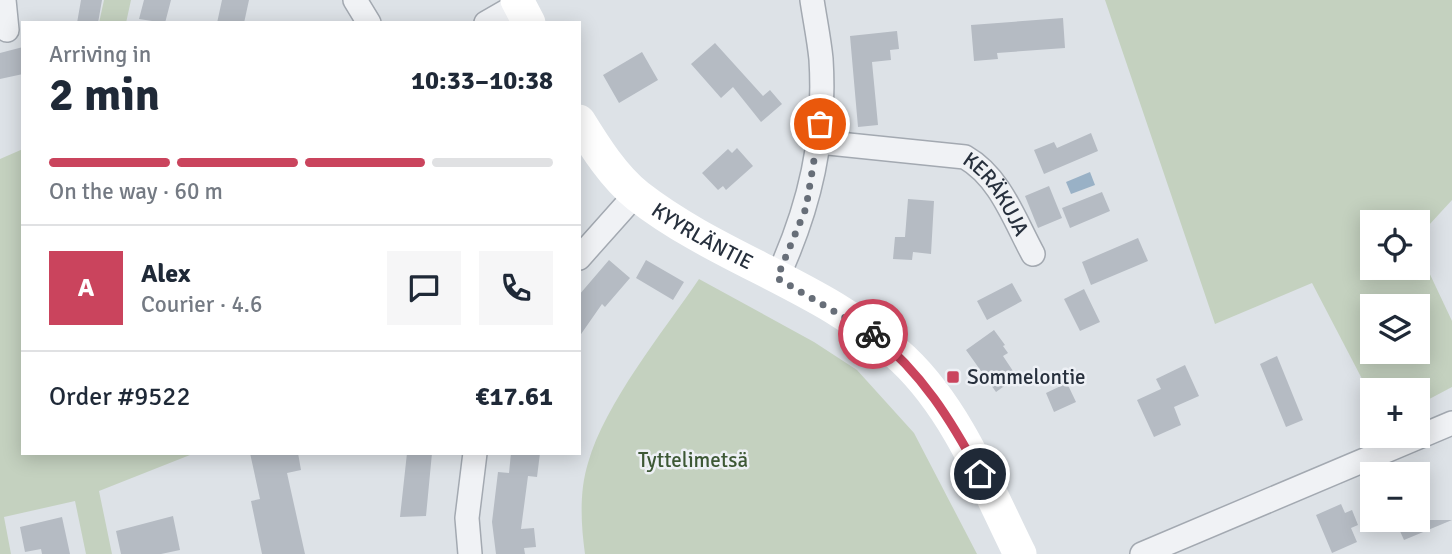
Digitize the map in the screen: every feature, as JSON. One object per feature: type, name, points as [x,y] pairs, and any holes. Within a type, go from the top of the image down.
[{"type":"street","points":[[4,0],[10,31]]},
{"type":"street","points":[[355,0],[368,21]]},
{"type":"street","points":[[777,278],[806,208],[819,142],[821,57],[812,0]]},
{"type":"street","points":[[491,21],[522,9]]},
{"type":"street","name":"KYYRLÄNTIE","points":[[581,124],[612,169],[636,194],[703,240],[859,323],[918,375],[956,428],[1020,554]]},
{"type":"street","name":"KERÄKUJA","points":[[819,142],[965,157],[983,167],[997,186],[1032,254]]},
{"type":"street","points":[[581,256],[636,194]]},
{"type":"street","points":[[1142,554],[1452,424]]},
{"type":"street","points":[[470,554],[467,518],[475,455]]},
{"type":"green space","points":[[104,0],[131,0],[126,21],[99,21]]},
{"type":"green space","points":[[1105,0],[1452,0],[1452,200],[1430,224],[1430,210],[1360,210],[1360,280],[1430,280],[1430,274],[1452,321],[1452,387],[1430,399],[1430,378],[1362,378],[1312,283],[1215,324]]},
{"type":"green space","points":[[21,150],[21,455],[190,455],[99,491],[112,554],[86,554],[75,501],[4,517],[11,554],[0,554],[0,159]]},
{"type":"green space","name":"Tyttelimetsä","points":[[699,279],[814,342],[857,370],[914,433],[977,554],[585,554],[582,497],[585,474],[596,440],[636,368]]},
{"type":"water","points":[[1090,172],[1095,185],[1071,194],[1066,182]]},
{"type":"building","points":[[81,0],[102,0],[98,21],[77,21]]},
{"type":"building","points":[[144,0],[171,0],[166,21],[139,19]]},
{"type":"building","points":[[222,0],[249,0],[244,21],[217,21]]},
{"type":"building","points":[[1063,18],[1065,48],[997,53],[998,59],[974,61],[971,25]]},
{"type":"building","points":[[897,31],[899,49],[890,50],[891,60],[872,62],[878,125],[858,127],[850,36]]},
{"type":"building","points":[[715,43],[763,96],[770,90],[782,104],[761,122],[733,87],[721,98],[691,64]]},
{"type":"building","points":[[21,48],[21,74],[0,79],[0,53]]},
{"type":"building","points":[[642,52],[658,80],[619,103],[603,75]]},
{"type":"building","points":[[1091,133],[1098,151],[1044,174],[1034,150],[1054,142],[1057,148]]},
{"type":"building","points":[[737,148],[753,166],[726,190],[723,186],[718,190],[702,173],[728,149],[732,153]]},
{"type":"building","points":[[1049,186],[1062,218],[1038,228],[1025,196]]},
{"type":"building","points":[[1102,192],[1110,211],[1070,228],[1062,208]]},
{"type":"building","points":[[908,199],[934,201],[931,254],[913,252],[912,260],[893,259],[895,237],[905,237]]},
{"type":"building","points":[[1138,238],[1148,261],[1091,285],[1082,262]]},
{"type":"building","points":[[609,260],[630,278],[605,307],[602,304],[581,334],[581,293]]},
{"type":"building","points":[[646,260],[684,282],[673,300],[636,278]]},
{"type":"building","points":[[1012,283],[1022,301],[987,320],[977,301]]},
{"type":"building","points":[[1084,289],[1100,322],[1080,331],[1064,299]]},
{"type":"building","points":[[994,330],[1008,353],[1003,356],[1017,377],[996,392],[966,350]]},
{"type":"building","points":[[1277,356],[1303,420],[1286,427],[1260,364]]},
{"type":"building","points":[[1185,365],[1199,396],[1174,407],[1181,425],[1154,437],[1137,400],[1161,389],[1156,379]]},
{"type":"building","points":[[1067,383],[1076,402],[1054,412],[1046,393]]},
{"type":"building","points":[[250,455],[298,455],[301,470],[287,473],[305,554],[262,554],[251,501],[260,499]]},
{"type":"building","points":[[407,455],[432,455],[426,516],[400,517]]},
{"type":"building","points":[[511,455],[540,455],[537,477],[528,476],[521,529],[534,528],[536,547],[524,548],[525,554],[496,554],[492,522],[498,472],[509,473]]},
{"type":"building","points":[[1341,504],[1345,513],[1352,510],[1358,525],[1351,528],[1357,542],[1332,553],[1316,515]]},
{"type":"building","points":[[173,516],[180,550],[161,554],[121,554],[116,531]]},
{"type":"building","points":[[62,517],[70,554],[42,554],[41,549],[25,552],[20,527]]},
{"type":"building","points":[[1430,520],[1452,520],[1430,529]]},
{"type":"building","points":[[1400,532],[1423,532],[1404,540]]},
{"type":"way so far","points":[[820,124],[815,168],[806,208],[777,278],[859,323],[873,334]]},
{"type":"place","name":"Sommelontie","points":[[953,377]]},
{"type":"route","points":[[873,334],[903,359],[938,400],[980,474]]}]
